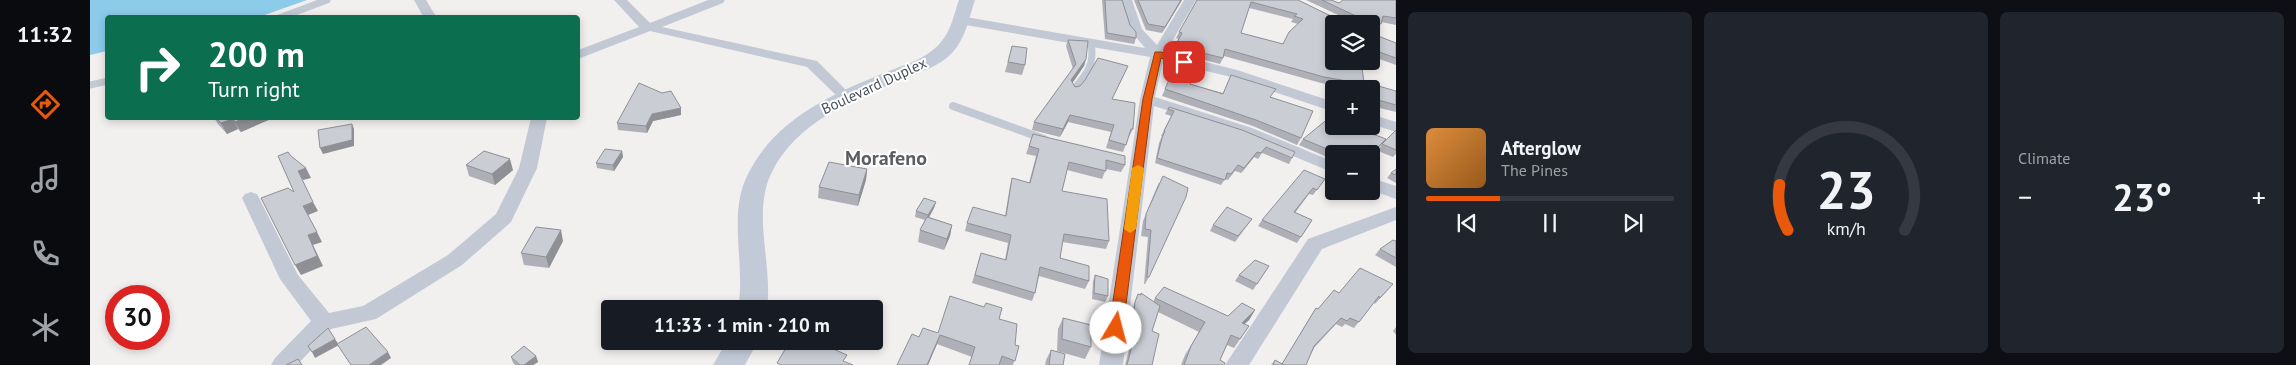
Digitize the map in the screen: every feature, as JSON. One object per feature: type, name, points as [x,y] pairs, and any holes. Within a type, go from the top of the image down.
[{"type":"street","points":[[420,0],[429,15]]},
{"type":"street","points":[[620,0],[647,27],[812,64],[845,96]]},
{"type":"street","points":[[580,54],[719,0]]},
{"type":"street","points":[[1126,0],[1136,30],[1158,54]]},
{"type":"street","points":[[1111,365],[1134,161],[1147,99],[1158,54],[1190,0]]},
{"type":"street","points":[[963,10],[1091,43],[1158,54],[1168,59],[1215,69],[1274,86],[1325,104]]},
{"type":"street","name":"Boulevard Duplex","points":[[754,300],[756,292],[750,206],[758,176],[777,144],[804,121],[845,96],[932,58],[946,49],[954,38],[963,10]]},
{"type":"street","points":[[1147,99],[1246,131],[1325,164]]},
{"type":"street","points":[[283,365],[324,322],[368,313],[455,260],[504,218],[528,168],[539,120]]},
{"type":"street","points":[[1380,122],[1396,127]]},
{"type":"street","points":[[1380,187],[1396,193]]},
{"type":"street","points":[[251,198],[290,279],[324,322]]},
{"type":"street","points":[[1237,365],[1315,244],[1393,217]]},
{"type":"street","points":[[729,365],[738,350]]},
{"type":"lane","points":[[287,15],[327,0]]},
{"type":"lane","points":[[1074,89],[1090,69],[1094,58],[1091,43]]},
{"type":"lane","points":[[90,86],[105,82]]},
{"type":"lane","points":[[953,106],[1029,135],[1054,141]]},
{"type":"water","points":[[90,0],[307,0],[265,15],[105,15],[105,51],[90,55]]},
{"type":"building","points":[[1105,0],[1122,0],[1130,25],[1136,32],[1136,38],[1107,33]]},
{"type":"building","points":[[1138,0],[1181,0],[1165,27],[1148,24]]},
{"type":"building","points":[[1197,0],[1298,0],[1329,15],[1325,15],[1325,70],[1362,70],[1364,80],[1341,80],[1324,77],[1225,49],[1223,58],[1175,46],[1182,33],[1179,32]],"holes":[[[1251,2],[1297,14],[1294,16],[1303,19],[1289,32],[1283,44],[1241,33]]]},
{"type":"building","points":[[1322,0],[1331,0],[1339,3],[1343,0],[1396,0],[1396,18],[1383,16],[1381,24],[1380,15],[1354,15]]},
{"type":"building","points":[[1380,37],[1396,43],[1396,58],[1380,52]]},
{"type":"building","points":[[1068,40],[1088,41],[1086,59],[1071,80],[1075,87],[1080,86],[1085,80],[1098,58],[1128,66],[1112,99],[1135,103],[1133,129],[1131,129],[1126,145],[1109,140],[1114,125],[1070,115],[1063,129],[1034,122],[1076,64]]},
{"type":"building","points":[[1012,46],[1027,48],[1025,65],[1008,62]]},
{"type":"building","points":[[1176,59],[1199,64],[1190,84],[1223,94],[1231,75],[1276,89],[1270,97],[1313,111],[1301,138],[1256,120],[1165,89],[1172,73],[1169,72]]},
{"type":"building","points":[[639,83],[662,93],[671,91],[681,108],[652,114],[646,126],[617,123]]},
{"type":"building","points":[[1380,86],[1396,91],[1396,105],[1380,101]]},
{"type":"building","points":[[1169,107],[1242,130],[1295,152],[1292,158],[1266,147],[1261,153],[1257,152],[1244,168],[1238,165],[1231,174],[1227,173],[1225,180],[1157,158],[1164,131],[1174,111],[1168,109]]},
{"type":"building","points":[[218,120],[230,120],[221,123]]},
{"type":"building","points":[[1325,121],[1325,135],[1375,135],[1386,139],[1380,145],[1325,145],[1325,148],[1303,139]]},
{"type":"building","points":[[352,124],[352,140],[320,148],[318,130]]},
{"type":"building","points":[[1396,130],[1396,150],[1382,144]]},
{"type":"building","points":[[1033,134],[1125,156],[1125,165],[1106,160],[1106,171],[1069,162],[1062,191],[1107,199],[1109,241],[1064,234],[1060,258],[1089,266],[1089,281],[1040,267],[1035,293],[975,275],[981,253],[1006,260],[1011,235],[967,223],[973,207],[1006,216],[1012,178],[1030,183],[1039,149],[1029,146]]},
{"type":"building","points":[[605,149],[622,151],[613,165],[596,163]]},
{"type":"building","points":[[484,151],[510,159],[492,174],[466,165]]},
{"type":"building","points":[[288,152],[306,168],[298,171],[313,202],[303,206],[317,232],[308,235],[317,256],[295,265],[261,198],[288,188],[294,192],[278,156]]},
{"type":"building","points":[[829,162],[867,169],[859,195],[819,187]]},
{"type":"building","points":[[1304,170],[1325,179],[1317,190],[1313,188],[1294,212],[1312,220],[1301,237],[1262,220]]},
{"type":"building","points":[[1163,176],[1188,188],[1186,197],[1149,277],[1147,277],[1151,230],[1145,229],[1146,214]]},
{"type":"building","points":[[924,198],[936,202],[928,215],[916,211]]},
{"type":"building","points":[[1227,207],[1252,219],[1238,236],[1213,225]]},
{"type":"building","points":[[927,217],[952,225],[947,239],[920,230]]},
{"type":"building","points":[[536,227],[561,230],[546,257],[521,253]]},
{"type":"building","points":[[1393,240],[1396,241],[1396,258],[1380,249]]},
{"type":"building","points":[[1255,260],[1269,266],[1257,284],[1239,275]]},
{"type":"building","points":[[1360,268],[1393,284],[1380,298],[1379,296],[1359,322],[1350,318],[1347,321],[1341,318],[1314,346],[1306,365],[1282,364],[1316,308],[1318,309],[1334,290],[1339,293]]},
{"type":"building","points":[[1095,275],[1108,279],[1108,296],[1094,293]]},
{"type":"building","points":[[1164,287],[1228,316],[1242,303],[1255,310],[1242,323],[1249,326],[1240,339],[1231,335],[1220,360],[1225,363],[1224,365],[1184,365],[1191,346],[1205,322],[1155,298]]},
{"type":"building","points":[[1141,293],[1160,306],[1152,331],[1159,334],[1152,365],[1127,365],[1138,322],[1133,320],[1135,302],[1138,294],[1141,295]]},
{"type":"building","points":[[950,296],[984,307],[986,303],[1002,308],[999,319],[1017,324],[1015,345],[1019,346],[1015,361],[1002,356],[999,365],[969,365],[975,347],[940,335],[927,365],[897,365],[912,334],[919,337],[923,328],[938,333]]},
{"type":"building","points":[[1063,318],[1091,325],[1091,347],[1062,339]]},
{"type":"building","points":[[366,327],[388,352],[369,365],[351,365],[337,344]]},
{"type":"building","points":[[328,328],[335,339],[312,352],[308,346]]},
{"type":"building","points":[[524,346],[536,356],[524,365],[520,365],[511,357]]},
{"type":"building","points":[[785,350],[836,350],[847,355],[843,361],[853,365],[781,365],[777,363]]},
{"type":"building","points":[[1051,350],[1065,354],[1063,365],[1049,365]]},
{"type":"building","points":[[298,359],[302,365],[286,365]]},
{"type":"building","points":[[1275,360],[1284,365],[1273,365]]},
{"type":"slow traffic","points":[[1130,229],[1138,168]]},
{"type":"district","name":"Morafeno","points":[[886,158]]},
{"type":"route","points":[[1116,328],[1147,99],[1158,54],[1168,59],[1184,62]]}]
